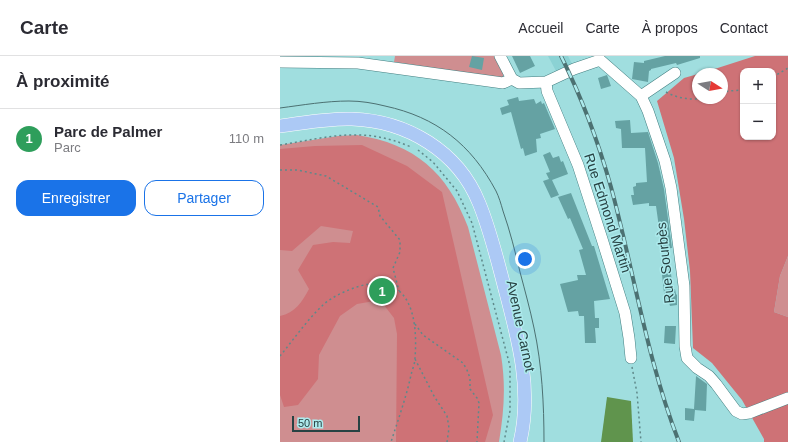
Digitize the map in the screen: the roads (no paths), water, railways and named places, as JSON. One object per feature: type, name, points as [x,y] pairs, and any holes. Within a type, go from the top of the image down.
[{"type":"main road","name":"Avenue Carnot","points":[[280,126],[351,119],[369,120],[388,124],[428,141],[445,154],[468,182],[479,202],[489,231],[521,353],[525,391],[520,442]]},
{"type":"main road","name":"Avenue Carnot","points":[[280,134],[351,126],[386,130],[402,136],[426,149],[452,173],[463,187],[473,206],[482,233],[513,354],[518,392],[511,442]]},
{"type":"street","points":[[500,56],[512,79],[519,83],[546,82],[585,61],[599,58]]},
{"type":"street","name":"Rue Sourbès","points":[[599,58],[645,93],[648,110],[665,161],[671,188],[684,286],[685,346],[687,358],[716,384],[736,411],[742,414],[749,413],[788,398]]},
{"type":"street","points":[[280,62],[358,63],[503,83],[512,79]]},
{"type":"street","points":[[645,93],[675,73]]},
{"type":"street","name":"Rue Edmond Martin","points":[[546,82],[547,91],[578,165],[625,313],[631,358]]},
{"type":"tram line","points":[[280,108],[323,102],[349,101],[367,102],[385,106],[420,117],[436,125],[463,146],[475,159],[486,174],[499,198],[531,314],[541,370],[544,442]]},
{"type":"railway","points":[[561,56],[583,104],[606,170],[649,348],[679,442]]},
{"type":"place","name":"Parc de Palmer","points":[[382,291]]}]
